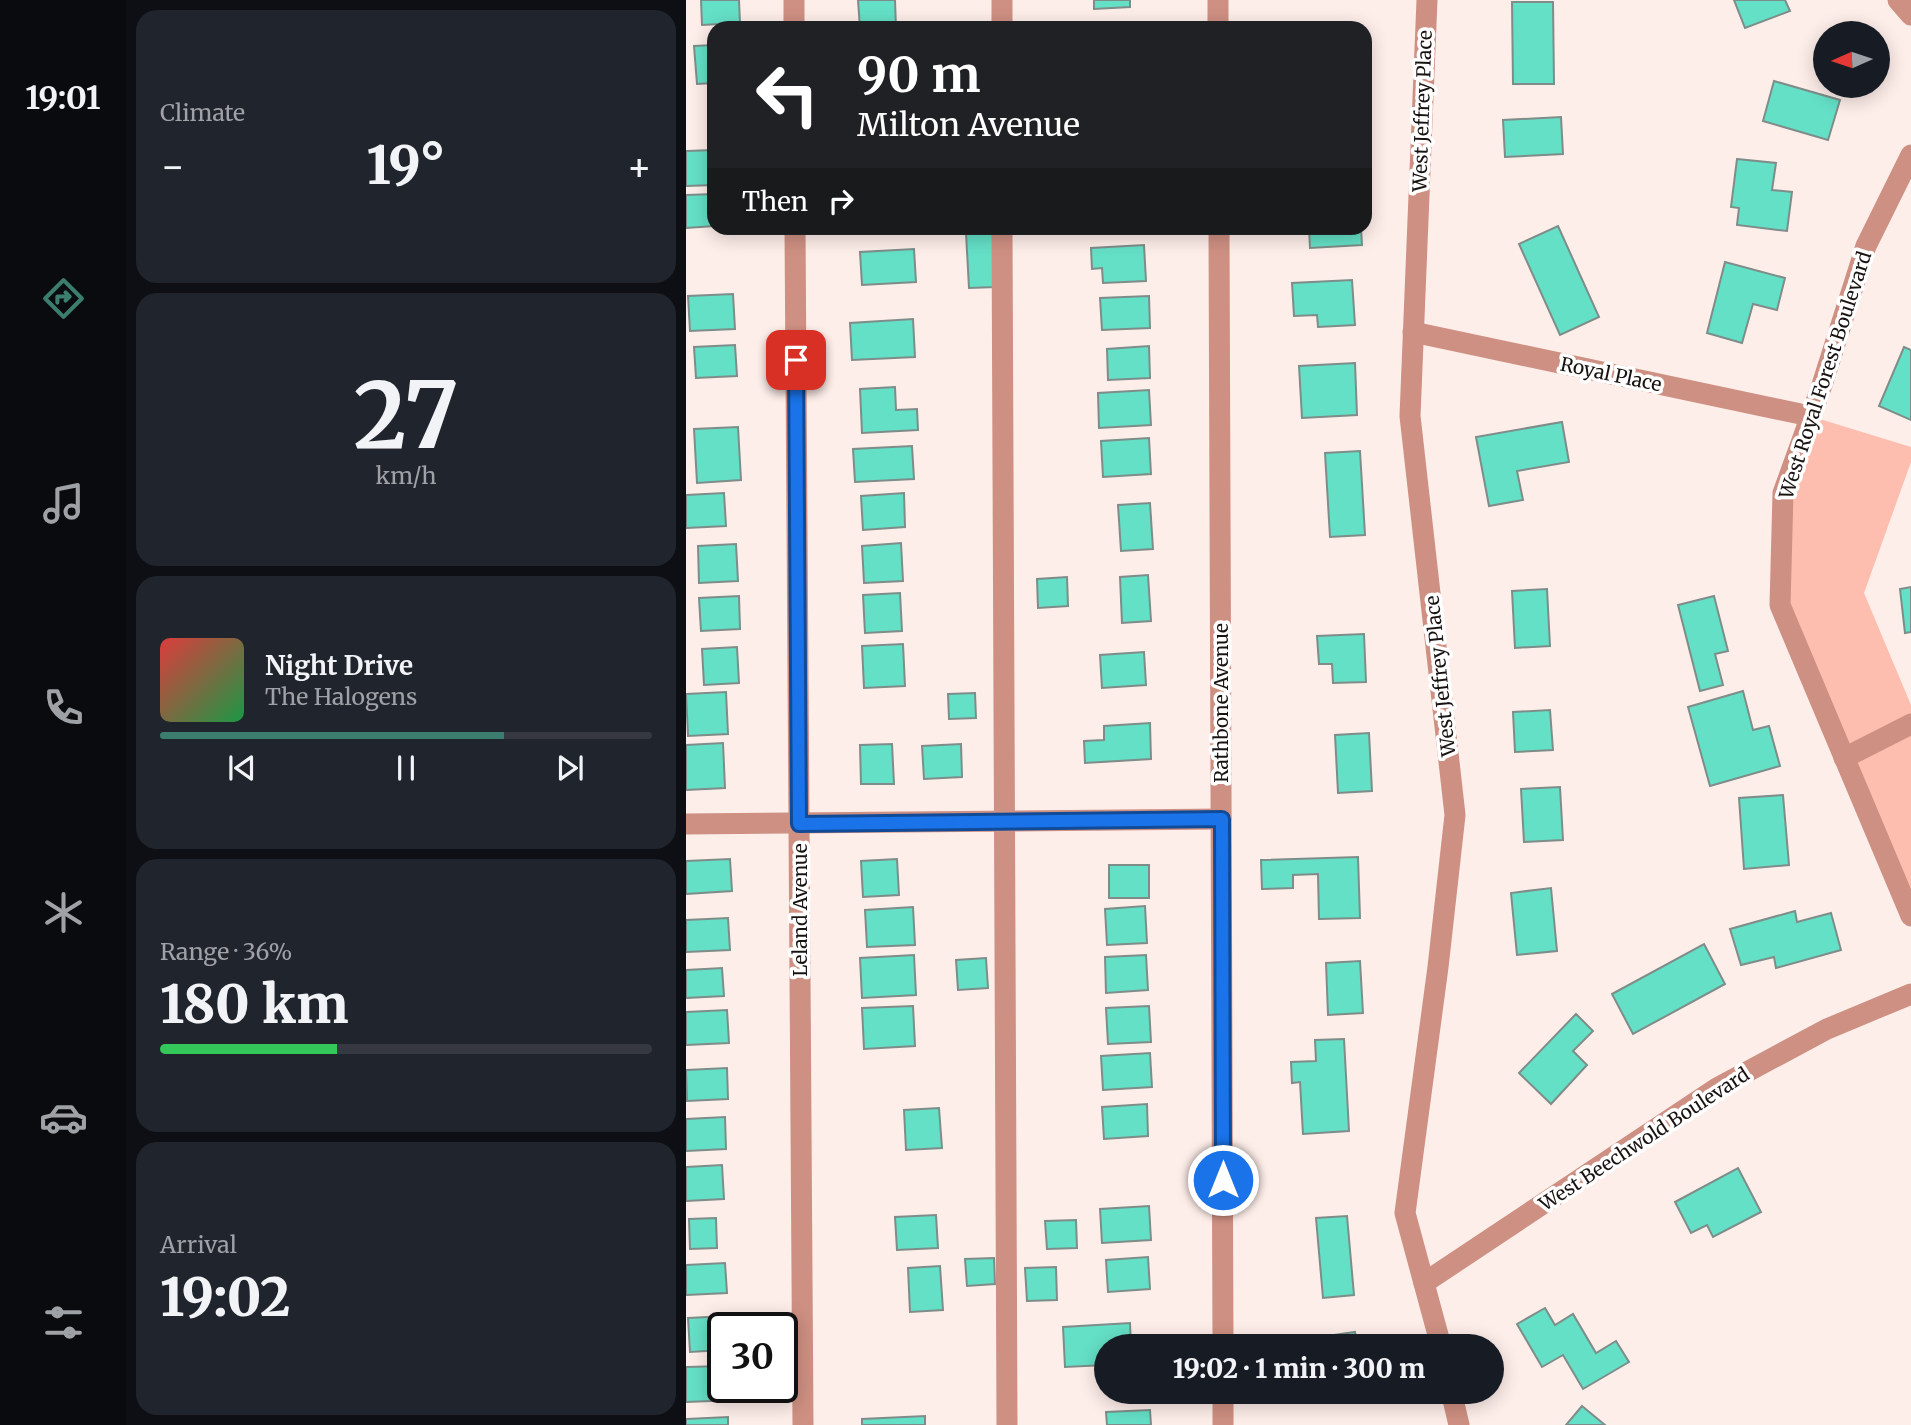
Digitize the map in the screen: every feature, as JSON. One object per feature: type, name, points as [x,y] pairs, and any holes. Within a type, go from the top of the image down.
[{"type":"street","points":[[794,0],[794,21]]},
{"type":"street","points":[[1002,0],[1002,21]]},
{"type":"street","points":[[1218,0],[1219,21]]},
{"type":"street","name":"West Jeffrey Place","points":[[1426,0],[1410,416],[1455,815],[1405,1213],[1438,1334]]},
{"type":"street","points":[[1898,0],[1911,15]]},
{"type":"street","name":"West Royal Forest Boulevard","points":[[1911,155],[1866,246],[1783,493],[1780,605],[1911,915]]},
{"type":"street","name":"Leland Avenue","points":[[795,235],[803,1425]]},
{"type":"street","points":[[1003,235],[1007,1425]]},
{"type":"street","name":"Rathbone Avenue","points":[[1219,235],[1223,1334]]},
{"type":"street","name":"Royal Place","points":[[1413,332],[1810,416]]},
{"type":"street","points":[[1844,758],[1911,724]]},
{"type":"street","points":[[686,824],[1222,819]]},
{"type":"street","name":"West Beechwold Boulevard","points":[[1424,1283],[1717,1088],[1827,1029],[1911,994]]},
{"type":"street","points":[[1223,1404],[1223,1425]]},
{"type":"street","points":[[1454,1404],[1459,1425]]},
{"type":"shaded area","points":[[1810,416],[1911,447],[1911,462],[1864,593],[1911,705],[1911,916],[1780,605],[1783,493]]},
{"type":"building","points":[[701,0],[739,0],[740,21],[707,21],[707,25],[702,25]]},
{"type":"building","points":[[858,0],[895,0],[896,21],[860,21]]},
{"type":"building","points":[[1094,0],[1130,0],[1130,7],[1094,9]]},
{"type":"building","points":[[1734,0],[1785,0],[1790,11],[1745,28]]},
{"type":"building","points":[[1512,2],[1553,2],[1554,84],[1513,84]]},
{"type":"building","points":[[707,45],[707,83],[697,84],[694,46]]},
{"type":"building","points":[[1774,81],[1813,92],[1813,98],[1840,100],[1828,140],[1763,121]]},
{"type":"building","points":[[1561,117],[1563,154],[1505,157],[1503,120]]},
{"type":"building","points":[[707,150],[707,185],[686,186],[686,151]]},
{"type":"building","points":[[1737,159],[1776,163],[1772,190],[1792,192],[1787,231],[1737,225],[1739,208],[1731,207]]},
{"type":"building","points":[[707,194],[707,226],[686,228],[686,195]]},
{"type":"building","points":[[1558,226],[1599,317],[1560,335],[1519,244]]},
{"type":"building","points":[[966,235],[993,235],[996,287],[969,288]]},
{"type":"building","points":[[1309,235],[1361,235],[1362,245],[1310,248]]},
{"type":"building","points":[[1144,245],[1146,281],[1103,283],[1102,268],[1092,269],[1091,248]]},
{"type":"building","points":[[914,249],[916,282],[862,285],[860,252]]},
{"type":"building","points":[[1725,262],[1785,278],[1777,310],[1753,304],[1742,343],[1707,333]]},
{"type":"building","points":[[1352,280],[1355,325],[1318,327],[1317,315],[1294,316],[1292,283]]},
{"type":"building","points":[[733,294],[735,329],[690,331],[688,296]]},
{"type":"building","points":[[1149,296],[1150,328],[1102,330],[1100,298]]},
{"type":"building","points":[[913,319],[915,357],[852,360],[850,323]]},
{"type":"building","points":[[735,345],[737,376],[696,378],[694,347]]},
{"type":"building","points":[[1149,346],[1150,378],[1108,380],[1107,349]]},
{"type":"building","points":[[1904,347],[1911,350],[1911,420],[1879,406]]},
{"type":"building","points":[[1355,363],[1357,415],[1302,418],[1299,366]]},
{"type":"building","points":[[895,387],[896,410],[917,409],[918,430],[862,433],[860,389]]},
{"type":"building","points":[[1149,390],[1151,425],[1099,428],[1098,393]]},
{"type":"building","points":[[1562,422],[1569,462],[1517,471],[1523,500],[1489,506],[1476,437]]},
{"type":"building","points":[[738,427],[741,480],[697,483],[694,429]]},
{"type":"building","points":[[1149,438],[1151,474],[1103,477],[1101,441]]},
{"type":"building","points":[[912,446],[914,479],[855,482],[853,449]]},
{"type":"building","points":[[1360,451],[1365,535],[1330,537],[1325,453]]},
{"type":"building","points":[[724,493],[726,526],[686,528],[686,495]]},
{"type":"building","points":[[904,493],[905,527],[863,530],[861,496]]},
{"type":"building","points":[[1150,503],[1153,549],[1121,551],[1118,505]]},
{"type":"building","points":[[901,543],[903,581],[864,583],[862,546]]},
{"type":"building","points":[[736,544],[738,581],[699,583],[698,546]]},
{"type":"building","points":[[1148,575],[1151,621],[1122,623],[1120,577]]},
{"type":"building","points":[[1067,577],[1068,606],[1038,608],[1037,579]]},
{"type":"building","points":[[1911,587],[1911,632],[1905,633],[1900,589]]},
{"type":"building","points":[[1547,589],[1550,646],[1515,648],[1512,591]]},
{"type":"building","points":[[900,593],[902,631],[865,633],[863,595]]},
{"type":"building","points":[[739,596],[740,629],[701,631],[699,598]]},
{"type":"building","points":[[1714,596],[1728,651],[1715,654],[1723,685],[1700,691],[1678,605]]},
{"type":"building","points":[[1364,634],[1366,682],[1333,683],[1332,664],[1319,664],[1317,636]]},
{"type":"building","points":[[903,644],[905,686],[864,688],[862,646]]},
{"type":"building","points":[[737,647],[739,683],[704,685],[702,649]]},
{"type":"building","points":[[1144,652],[1146,685],[1102,688],[1100,655]]},
{"type":"building","points":[[1743,691],[1753,730],[1769,726],[1780,766],[1710,786],[1688,707]]},
{"type":"building","points":[[726,692],[728,734],[688,736],[686,694]]},
{"type":"building","points":[[975,693],[976,718],[949,719],[948,694]]},
{"type":"building","points":[[1550,710],[1553,750],[1515,752],[1513,712]]},
{"type":"building","points":[[1150,723],[1151,759],[1085,763],[1084,741],[1104,740],[1104,726]]},
{"type":"building","points":[[1369,733],[1372,791],[1338,793],[1335,735]]},
{"type":"building","points":[[723,743],[725,788],[686,790],[686,745]]},
{"type":"building","points":[[892,744],[894,784],[861,784],[860,745]]},
{"type":"building","points":[[961,744],[962,777],[924,779],[922,746]]},
{"type":"building","points":[[1560,787],[1563,840],[1524,842],[1521,789]]},
{"type":"building","points":[[1783,795],[1789,865],[1744,869],[1739,798]]},
{"type":"building","points":[[1358,857],[1360,918],[1319,919],[1318,874],[1293,875],[1293,888],[1262,889],[1261,860]]},
{"type":"building","points":[[730,859],[732,891],[686,894],[686,861]]},
{"type":"building","points":[[897,859],[899,895],[863,897],[861,861]]},
{"type":"building","points":[[1109,865],[1149,865],[1149,898],[1109,898]]},
{"type":"building","points":[[1551,888],[1557,951],[1517,955],[1511,893]]},
{"type":"building","points":[[1145,906],[1147,943],[1107,945],[1105,909]]},
{"type":"building","points":[[913,907],[915,945],[867,947],[865,910]]},
{"type":"building","points":[[1795,911],[1797,922],[1831,913],[1841,950],[1776,968],[1774,957],[1741,965],[1730,929]]},
{"type":"building","points":[[728,918],[730,950],[686,952],[686,920]]},
{"type":"building","points":[[1704,944],[1725,984],[1633,1034],[1612,994]]},
{"type":"building","points":[[914,955],[916,995],[862,998],[860,958]]},
{"type":"building","points":[[1146,955],[1148,990],[1106,993],[1105,957]]},
{"type":"building","points":[[986,958],[988,988],[958,990],[956,960]]},
{"type":"building","points":[[1360,961],[1363,1013],[1328,1015],[1326,963]]},
{"type":"building","points":[[722,968],[724,996],[686,998],[686,970]]},
{"type":"building","points":[[913,1006],[915,1046],[864,1049],[862,1008]]},
{"type":"building","points":[[1149,1006],[1151,1042],[1108,1044],[1106,1008]]},
{"type":"building","points":[[727,1010],[729,1043],[686,1045],[686,1012]]},
{"type":"building","points":[[1576,1014],[1593,1031],[1573,1051],[1587,1065],[1551,1104],[1519,1073]]},
{"type":"building","points":[[1344,1039],[1349,1131],[1303,1134],[1300,1082],[1292,1083],[1291,1062],[1316,1061],[1315,1040]]},
{"type":"building","points":[[1150,1053],[1152,1087],[1103,1090],[1101,1056]]},
{"type":"building","points":[[727,1068],[728,1099],[687,1101],[686,1070]]},
{"type":"building","points":[[1147,1104],[1148,1136],[1104,1139],[1102,1107]]},
{"type":"building","points":[[939,1108],[942,1148],[906,1150],[904,1110]]},
{"type":"building","points":[[725,1117],[726,1149],[686,1151],[686,1119]]},
{"type":"building","points":[[722,1165],[724,1199],[686,1201],[686,1167]]},
{"type":"building","points":[[1738,1168],[1761,1212],[1713,1237],[1707,1225],[1691,1233],[1675,1202]]},
{"type":"building","points":[[1149,1206],[1151,1240],[1102,1243],[1100,1209]]},
{"type":"building","points":[[936,1215],[938,1248],[897,1250],[895,1217]]},
{"type":"building","points":[[1347,1216],[1354,1295],[1323,1298],[1316,1218]]},
{"type":"building","points":[[716,1218],[717,1248],[690,1249],[689,1219]]},
{"type":"building","points":[[1076,1220],[1077,1248],[1047,1249],[1045,1221]]},
{"type":"building","points":[[1148,1257],[1150,1289],[1108,1292],[1106,1260]]},
{"type":"building","points":[[994,1258],[995,1284],[967,1286],[965,1259]]},
{"type":"building","points":[[725,1263],[727,1293],[686,1295],[686,1265]]},
{"type":"building","points":[[940,1266],[943,1310],[910,1312],[908,1268]]},
{"type":"building","points":[[1056,1267],[1057,1300],[1027,1301],[1025,1268]]},
{"type":"building","points":[[1545,1308],[1555,1325],[1573,1314],[1596,1353],[1616,1341],[1629,1362],[1583,1389],[1563,1355],[1542,1367],[1517,1324]]},
{"type":"building","points":[[707,1317],[707,1351],[690,1352],[688,1318]]},
{"type":"building","points":[[1130,1323],[1130,1334],[1094,1334],[1094,1366],[1065,1367],[1063,1327]]},
{"type":"building","points":[[707,1366],[707,1401],[686,1402],[686,1367]]},
{"type":"building","points":[[1582,1406],[1605,1425],[1566,1425]]},
{"type":"building","points":[[1150,1410],[1151,1425],[1107,1425],[1106,1412]]},
{"type":"building","points":[[925,1416],[925,1425],[862,1425],[862,1419]]},
{"type":"building","points":[[728,1417],[728,1425],[686,1425],[686,1419]]},
{"type":"route","points":[[796,360],[799,824],[1222,819],[1223,1180]]}]
